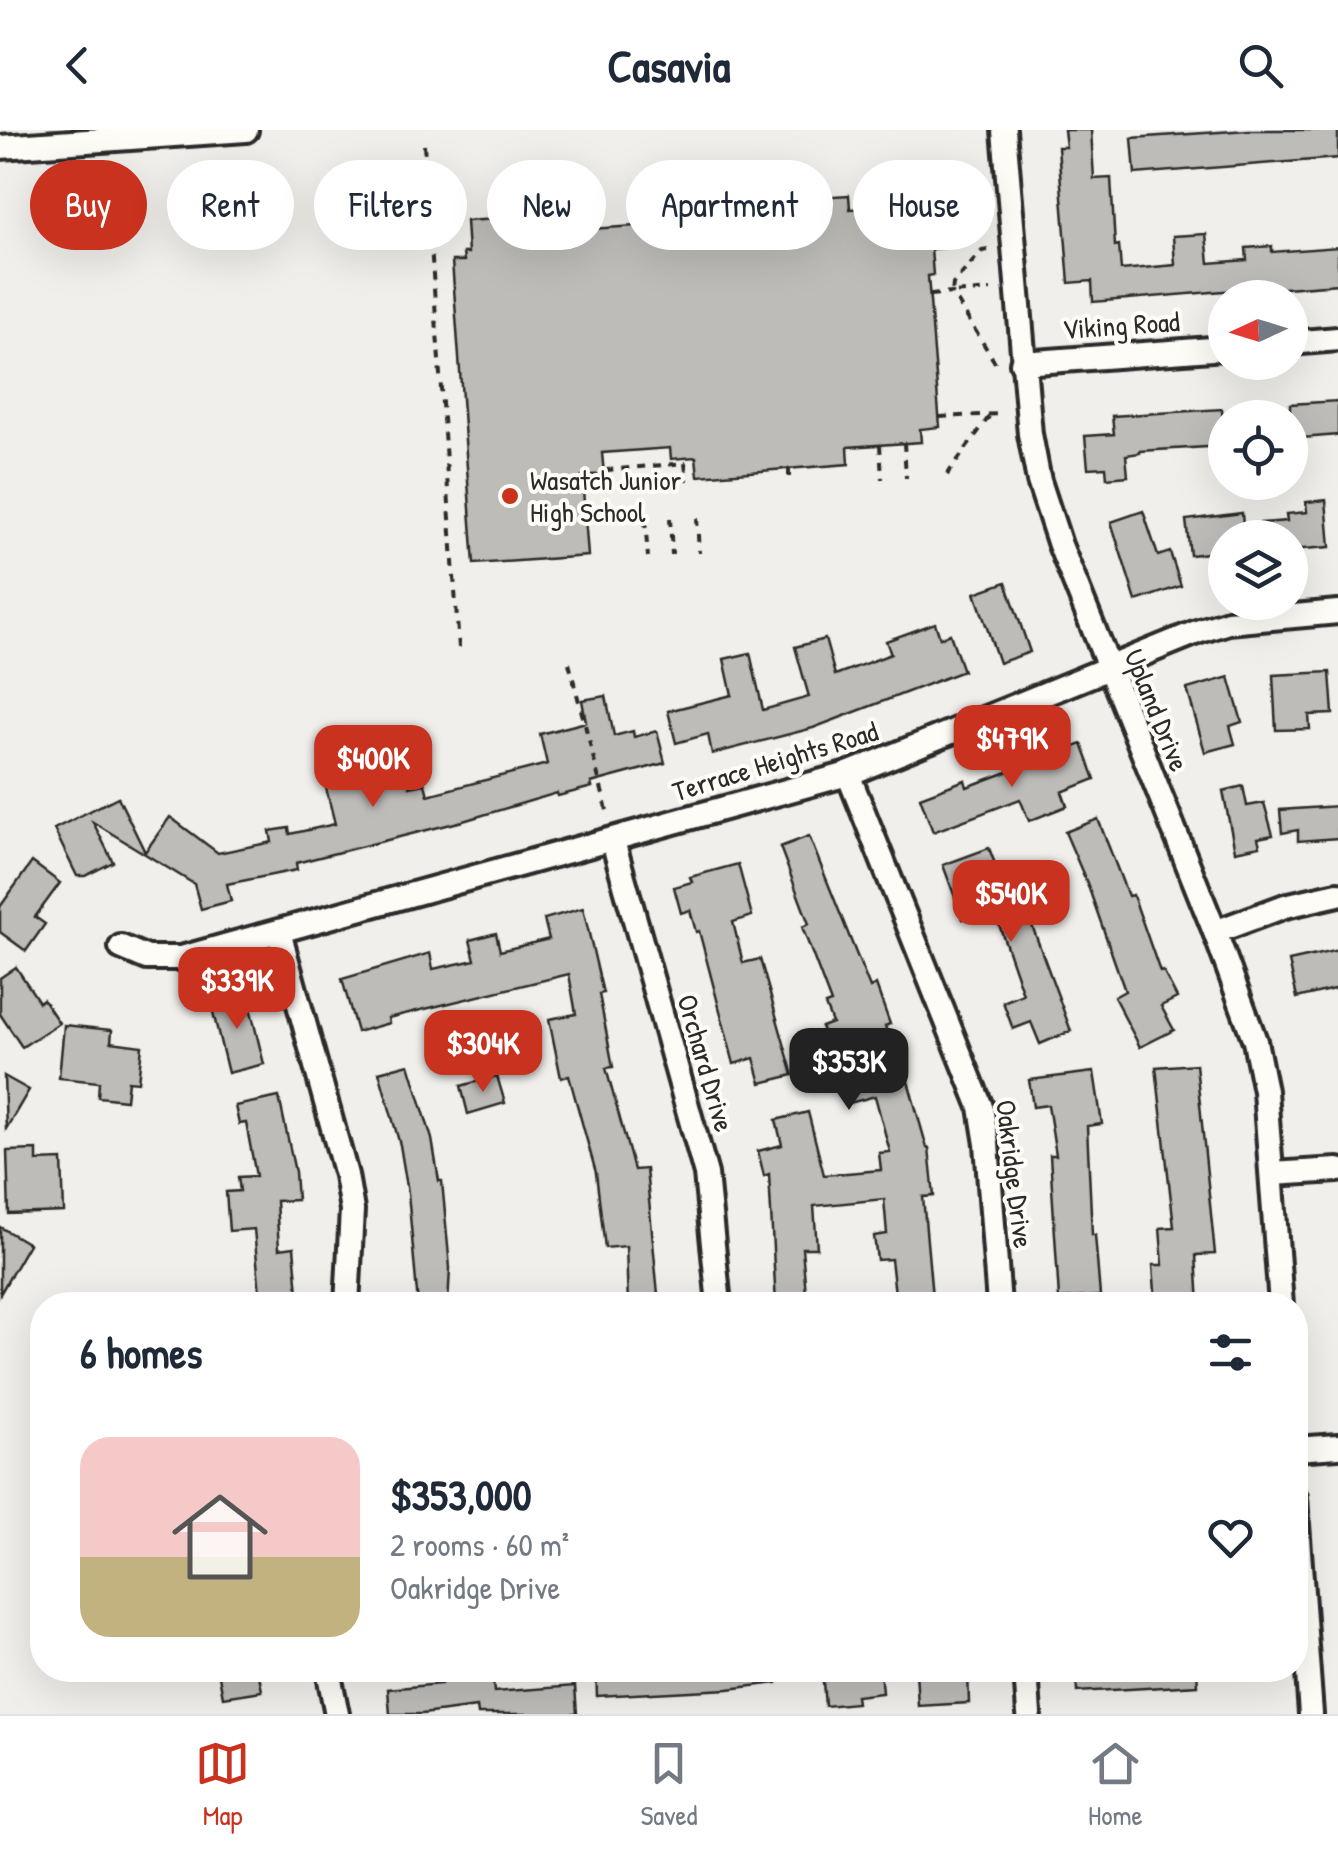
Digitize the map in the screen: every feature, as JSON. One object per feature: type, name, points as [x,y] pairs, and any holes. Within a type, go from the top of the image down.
[{"type":"street","points":[[0,146],[246,130]]},
{"type":"street","name":"Upland Drive","points":[[1004,130],[1022,362],[1039,480],[1060,546],[1255,1041],[1265,1091],[1280,1292]]},
{"type":"street","points":[[1308,342],[1338,339]]},
{"type":"street","name":"Viking Road","points":[[1022,362],[1208,349]]},
{"type":"street","name":"Terrace Heights Road","points":[[121,947],[148,958],[181,958],[279,932],[612,832],[848,774],[1228,622],[1338,612]]},
{"type":"street","name":"Oakridge Drive","points":[[848,774],[981,1107],[998,1292]]},
{"type":"street","name":"Orchard Drive","points":[[612,832],[706,1174],[719,1292]]},
{"type":"street","points":[[1215,932],[1285,906],[1338,894]]},
{"type":"street","points":[[279,932],[346,1176],[352,1240],[348,1292]]},
{"type":"street","points":[[1272,1174],[1338,1170]]},
{"type":"street","points":[[1308,1448],[1338,1446]]},
{"type":"street","points":[[1308,1673],[1311,1714]]},
{"type":"street","points":[[330,1682],[337,1714]]},
{"type":"street","points":[[1027,1682],[1029,1714]]},
{"type":"path","points":[[424,145],[458,648]]},
{"type":"path","points":[[988,250],[982,251],[953,284],[952,293],[996,364]]},
{"type":"path","points":[[930,295],[991,290]]},
{"type":"path","points":[[947,475],[991,414]]},
{"type":"path","points":[[940,417],[999,414]]},
{"type":"path","points":[[904,443],[906,478]]},
{"type":"path","points":[[880,445],[882,479]]},
{"type":"path","points":[[600,484],[608,477],[607,470],[685,464],[687,481]]},
{"type":"path","points":[[788,469],[789,485]]},
{"type":"path","points":[[588,475],[610,492]]},
{"type":"path","points":[[670,518],[672,555]]},
{"type":"path","points":[[698,518],[700,553]]},
{"type":"path","points":[[645,520],[648,556]]},
{"type":"path","points":[[569,663],[612,832]]},
{"type":"building","points":[[1064,130],[1091,130],[1094,179],[1111,178],[1115,246],[1119,245],[1121,270],[1175,265],[1173,236],[1206,234],[1209,263],[1247,260],[1246,248],[1272,246],[1272,252],[1338,247],[1338,284],[1308,286],[1308,280],[1208,280],[1208,292],[1093,302],[1092,281],[1069,283],[1058,147],[1066,147]]},
{"type":"building","points":[[1248,130],[1338,130],[1338,158],[1135,174],[1132,138]]},
{"type":"building","name":"Wasatch Junior High School","points":[[849,195],[853,250],[931,250],[933,275],[928,276],[940,427],[920,429],[921,442],[848,447],[849,464],[698,476],[696,457],[671,459],[670,448],[602,453],[604,474],[582,476],[588,556],[474,564],[452,261],[464,261],[463,253],[468,253],[467,221],[487,220],[487,250],[606,250],[606,228],[626,227],[626,250],[833,250],[833,196]]},
{"type":"building","points":[[1338,401],[1338,435],[1308,438],[1308,403]]},
{"type":"building","points":[[1208,410],[1208,447],[1126,455],[1128,476],[1107,478],[1106,467],[1088,468],[1085,436],[1114,434],[1112,416]]},
{"type":"building","points":[[1326,500],[1330,547],[1308,549],[1308,520],[1287,520],[1286,514],[1307,512],[1306,502]]},
{"type":"building","points":[[1143,511],[1158,556],[1170,552],[1181,586],[1136,601],[1111,522]]},
{"type":"building","points":[[1242,513],[1243,520],[1208,520],[1208,553],[1190,555],[1186,520]]},
{"type":"building","points":[[1006,582],[1030,652],[999,663],[975,593]]},
{"type":"building","points":[[935,623],[940,638],[950,634],[963,671],[813,728],[712,754],[708,734],[676,743],[668,711],[732,695],[724,659],[750,653],[763,710],[809,697],[795,647],[825,639],[835,675],[891,654],[886,641]]},
{"type":"building","points":[[1330,672],[1333,714],[1309,715],[1310,729],[1276,730],[1273,675]]},
{"type":"building","points":[[1229,677],[1242,722],[1230,726],[1235,744],[1205,752],[1187,689]]},
{"type":"building","points":[[606,696],[614,736],[633,731],[634,737],[657,731],[665,763],[591,783],[592,787],[296,863],[297,870],[227,884],[231,901],[201,909],[194,884],[93,822],[113,862],[77,876],[54,829],[118,797],[145,852],[170,817],[218,853],[272,842],[270,831],[289,828],[290,834],[335,824],[325,784],[405,769],[410,787],[425,784],[428,795],[547,764],[540,734],[586,722],[582,700]]},
{"type":"building","points":[[1082,744],[1095,779],[1062,792],[1067,806],[1029,821],[1020,799],[933,832],[920,797],[965,780],[967,787]]},
{"type":"building","points":[[1243,786],[1247,806],[1264,803],[1273,835],[1258,838],[1260,846],[1235,851],[1223,791]]},
{"type":"building","points":[[1338,806],[1338,838],[1298,841],[1298,830],[1282,833],[1280,810]]},
{"type":"building","points":[[1098,819],[1128,896],[1133,895],[1160,972],[1163,971],[1177,998],[1161,1006],[1174,1030],[1140,1047],[1114,997],[1125,991],[1065,832]]},
{"type":"building","points":[[809,836],[870,988],[876,985],[890,1024],[885,1026],[898,1061],[902,1060],[929,1148],[934,1196],[923,1197],[932,1292],[895,1292],[891,1259],[877,1260],[874,1236],[887,1234],[884,1199],[814,1206],[817,1248],[802,1248],[806,1292],[775,1292],[769,1174],[764,1176],[758,1151],[782,1145],[776,1120],[808,1112],[824,1175],[881,1170],[879,1153],[890,1152],[875,1096],[846,1104],[821,1027],[832,1023],[825,1005],[831,1003],[802,927],[809,924],[780,847]]},
{"type":"building","points":[[989,848],[1018,925],[1030,920],[1071,1031],[1040,1044],[1031,1022],[1013,1029],[1003,1002],[1023,994],[993,907],[963,919],[943,865]]},
{"type":"building","points":[[32,862],[60,883],[35,917],[45,924],[26,951],[0,932],[0,907]]},
{"type":"building","points":[[738,864],[752,916],[733,922],[743,963],[760,959],[793,1075],[761,1083],[754,1058],[734,1064],[699,931],[696,932],[690,910],[681,913],[674,887],[692,882],[690,877]]},
{"type":"building","points":[[583,908],[603,993],[599,994],[613,1067],[606,1068],[634,1170],[646,1169],[658,1292],[628,1292],[626,1246],[605,1248],[596,1173],[569,1076],[561,1078],[549,1019],[576,1014],[569,974],[388,1018],[389,1023],[357,1032],[342,979],[430,953],[433,969],[475,960],[470,940],[496,933],[500,951],[549,939],[544,919]]},
{"type":"building","points":[[1338,950],[1338,988],[1297,998],[1289,961]]},
{"type":"building","points":[[16,967],[39,1002],[43,999],[59,1023],[22,1047],[0,1014],[0,978]]},
{"type":"building","points":[[246,991],[264,1064],[228,1073],[210,1000]]},
{"type":"building","points":[[64,1025],[112,1030],[111,1042],[142,1046],[138,1082],[128,1081],[126,1100],[98,1097],[99,1082],[59,1078]]},
{"type":"building","points":[[409,1064],[442,1181],[449,1292],[417,1292],[400,1145],[379,1072]]},
{"type":"building","points":[[1196,1064],[1215,1254],[1196,1255],[1198,1292],[1155,1292],[1153,1265],[1163,1265],[1160,1228],[1174,1227],[1156,1067]]},
{"type":"building","points":[[1094,1072],[1102,1124],[1087,1126],[1092,1235],[1100,1292],[1059,1292],[1050,1155],[1056,1155],[1048,1105],[1033,1107],[1029,1080]]},
{"type":"building","points":[[4,1076],[29,1090],[6,1129]]},
{"type":"building","points":[[497,1076],[505,1103],[468,1114],[461,1086]]},
{"type":"building","points":[[279,1097],[297,1200],[276,1201],[279,1249],[294,1247],[298,1292],[260,1292],[254,1229],[229,1231],[226,1192],[240,1191],[238,1177],[256,1176],[246,1123],[239,1124],[235,1106]]},
{"type":"building","points":[[37,1150],[37,1161],[62,1160],[64,1212],[9,1214],[7,1151]]},
{"type":"building","points":[[0,1227],[29,1244],[0,1294]]},
{"type":"building","points":[[220,1682],[260,1682],[262,1691],[223,1697]]},
{"type":"building","points":[[493,1682],[494,1692],[575,1686],[577,1714],[478,1714],[477,1707],[390,1714],[388,1689]]},
{"type":"building","points":[[596,1682],[777,1683],[728,1689],[597,1696]]},
{"type":"building","points":[[823,1682],[881,1682],[882,1693],[856,1696],[857,1703],[825,1706]]},
{"type":"building","points":[[917,1682],[968,1682],[969,1703],[918,1706]]},
{"type":"building","points":[[1077,1682],[1198,1682],[1198,1685],[1077,1692]]},
{"type":"place","name":"Wasatch Junior High School","points":[[510,496]]}]
